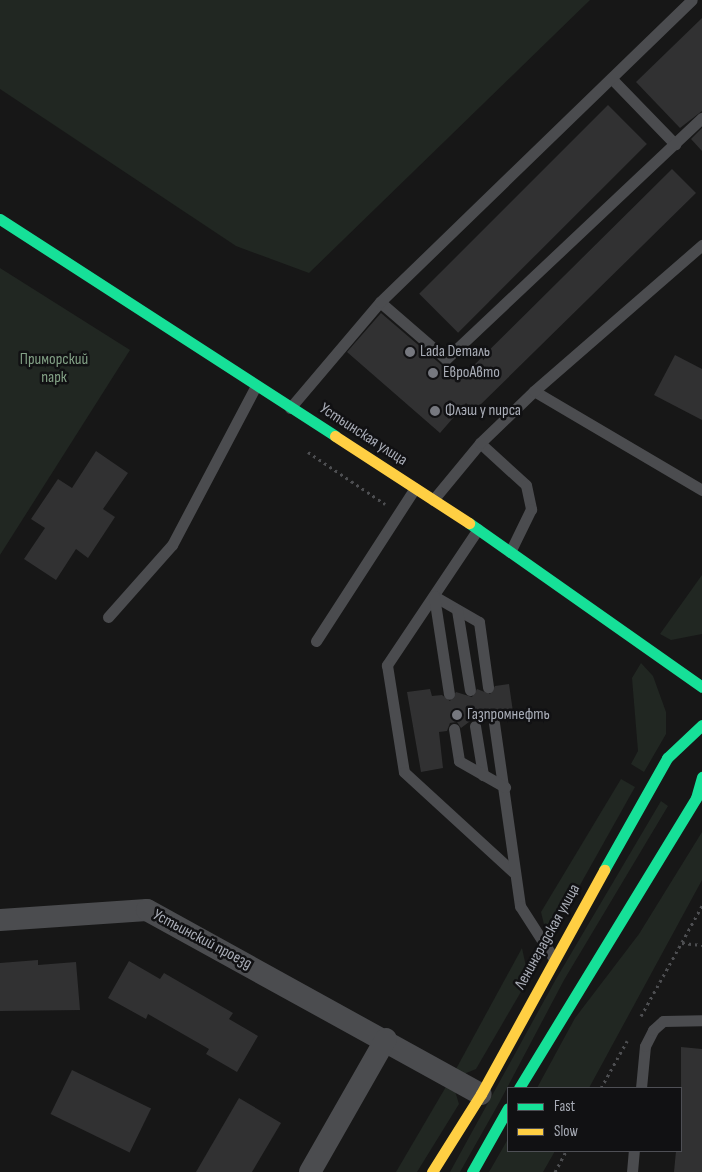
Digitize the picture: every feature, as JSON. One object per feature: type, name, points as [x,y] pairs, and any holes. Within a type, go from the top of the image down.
[{"type":"main road","name":"Устьинская улица","points":[[0,219],[478,529],[702,687]]},
{"type":"main road","name":"Ленинградская улица","points":[[432,1172],[480,1094],[667,758],[702,725]]},
{"type":"main road","points":[[520,1087],[699,797],[702,777]]},
{"type":"main road","points":[[472,1172],[507,1110]]},
{"type":"street","name":"Устьинский проезд","points":[[0,920],[148,910],[386,1038],[480,1094]]},
{"type":"street","points":[[310,1172],[386,1038]]},
{"type":"lane","points":[[290,408],[380,302],[692,0]]},
{"type":"lane","points":[[612,79],[675,144]]},
{"type":"lane","points":[[380,302],[446,358],[702,118]]},
{"type":"lane","points":[[433,500],[480,443],[534,391],[702,245]]},
{"type":"lane","points":[[108,617],[172,545],[256,386]]},
{"type":"lane","points":[[534,391],[702,490]]},
{"type":"lane","points":[[480,443],[526,485],[531,509],[510,552]]},
{"type":"lane","points":[[316,641],[415,488]]},
{"type":"lane","points":[[478,529],[387,665],[404,772],[513,872]]},
{"type":"lane","points":[[434,596],[479,622],[488,687]]},
{"type":"lane","points":[[434,596],[448,694]]},
{"type":"lane","points":[[457,610],[470,690]]},
{"type":"lane","points":[[494,722],[504,787],[513,872],[520,906],[554,959]]},
{"type":"lane","points":[[475,726],[483,775]]},
{"type":"lane","points":[[454,729],[459,761],[504,787]]},
{"type":"lane","points":[[641,1087],[646,1046],[653,1030],[663,1021],[702,1020]]},
{"type":"lane","points":[[632,1172],[634,1152]]},
{"type":"path","points":[[300,446],[398,513]]},
{"type":"path","points":[[639,1020],[702,906]]},
{"type":"path","points":[[682,943],[702,945]]},
{"type":"path","points":[[602,1087],[630,1037]]},
{"type":"path","points":[[554,1172],[565,1152]]},
{"type":"green space","points":[[0,0],[590,0],[309,273],[236,246],[0,89]]},
{"type":"green space","name":"Приморский парк","points":[[0,268],[130,350],[0,555]]},
{"type":"green space","points":[[702,575],[702,634],[671,640],[660,634]]},
{"type":"green space","points":[[641,663],[653,676],[666,712],[666,734],[644,772],[631,764],[638,751],[632,678]]},
{"type":"green space","points":[[621,779],[635,787],[552,935],[546,933],[541,912]]},
{"type":"green space","points":[[661,801],[668,806],[564,980],[460,1172],[450,1172],[556,979]]},
{"type":"green space","points":[[702,832],[702,880],[590,1087],[538,1087],[575,1018],[639,934]]},
{"type":"green space","points":[[522,948],[528,976],[522,990],[476,1069],[464,1074],[456,1069]]},
{"type":"green space","points":[[447,1085],[455,1091],[459,1104],[417,1172],[396,1172]]},
{"type":"green space","points":[[507,1141],[507,1152],[554,1152],[543,1172],[489,1172]]},
{"type":"building","points":[[702,18],[702,111],[680,128],[636,82]]},
{"type":"building","points":[[608,105],[647,144],[458,333],[419,294]]},
{"type":"building","points":[[702,128],[702,151],[691,139]]},
{"type":"building","points":[[672,169],[696,193],[474,411],[466,403],[440,433],[347,352],[381,313],[459,380]]},
{"type":"building","points":[[675,355],[702,369],[702,420],[654,395]]},
{"type":"building","points":[[96,451],[128,473],[103,509],[115,517],[88,558],[76,549],[56,580],[24,559],[45,528],[31,519],[58,479],[72,488]]},
{"type":"building","points":[[509,684],[514,719],[501,721],[492,716],[482,724],[473,719],[461,728],[457,722],[450,723],[447,731],[439,732],[443,768],[421,772],[407,692],[430,689],[432,696],[442,695],[450,701],[456,692],[472,697],[477,689],[490,694],[495,686]]},
{"type":"building","points":[[38,960],[38,965],[76,962],[80,1010],[0,1011],[0,963]]},
{"type":"building","points":[[129,961],[160,979],[164,973],[233,1013],[229,1019],[258,1036],[237,1072],[206,1054],[209,1049],[148,1014],[146,1019],[108,998]]},
{"type":"building","points":[[681,1047],[702,1049],[702,1172],[674,1172],[676,1152],[682,1152]]},
{"type":"building","points":[[72,1070],[151,1109],[130,1153],[51,1114]]},
{"type":"building","points":[[239,1098],[281,1123],[252,1172],[196,1172]]},
{"type":"traffic: fast","points":[[0,219],[335,436]]},
{"type":"traffic: fast","points":[[469,523],[702,687]]},
{"type":"traffic: fast","points":[[604,870],[667,758],[702,725]]},
{"type":"traffic: fast","points":[[520,1087],[696,798],[702,777]]},
{"type":"traffic: fast","points":[[472,1172],[507,1110]]},
{"type":"traffic: slow","points":[[335,436],[469,523]]},
{"type":"traffic: slow","points":[[432,1172],[481,1094],[604,870]]},
{"type":"place","name":"Lada Dеталь","points":[[410,352]]},
{"type":"place","name":"ЕвроАвто","points":[[433,373]]},
{"type":"place","name":"Флэш у пирса","points":[[435,411]]},
{"type":"place","name":"Газпромнефть","points":[[457,715]]}]
